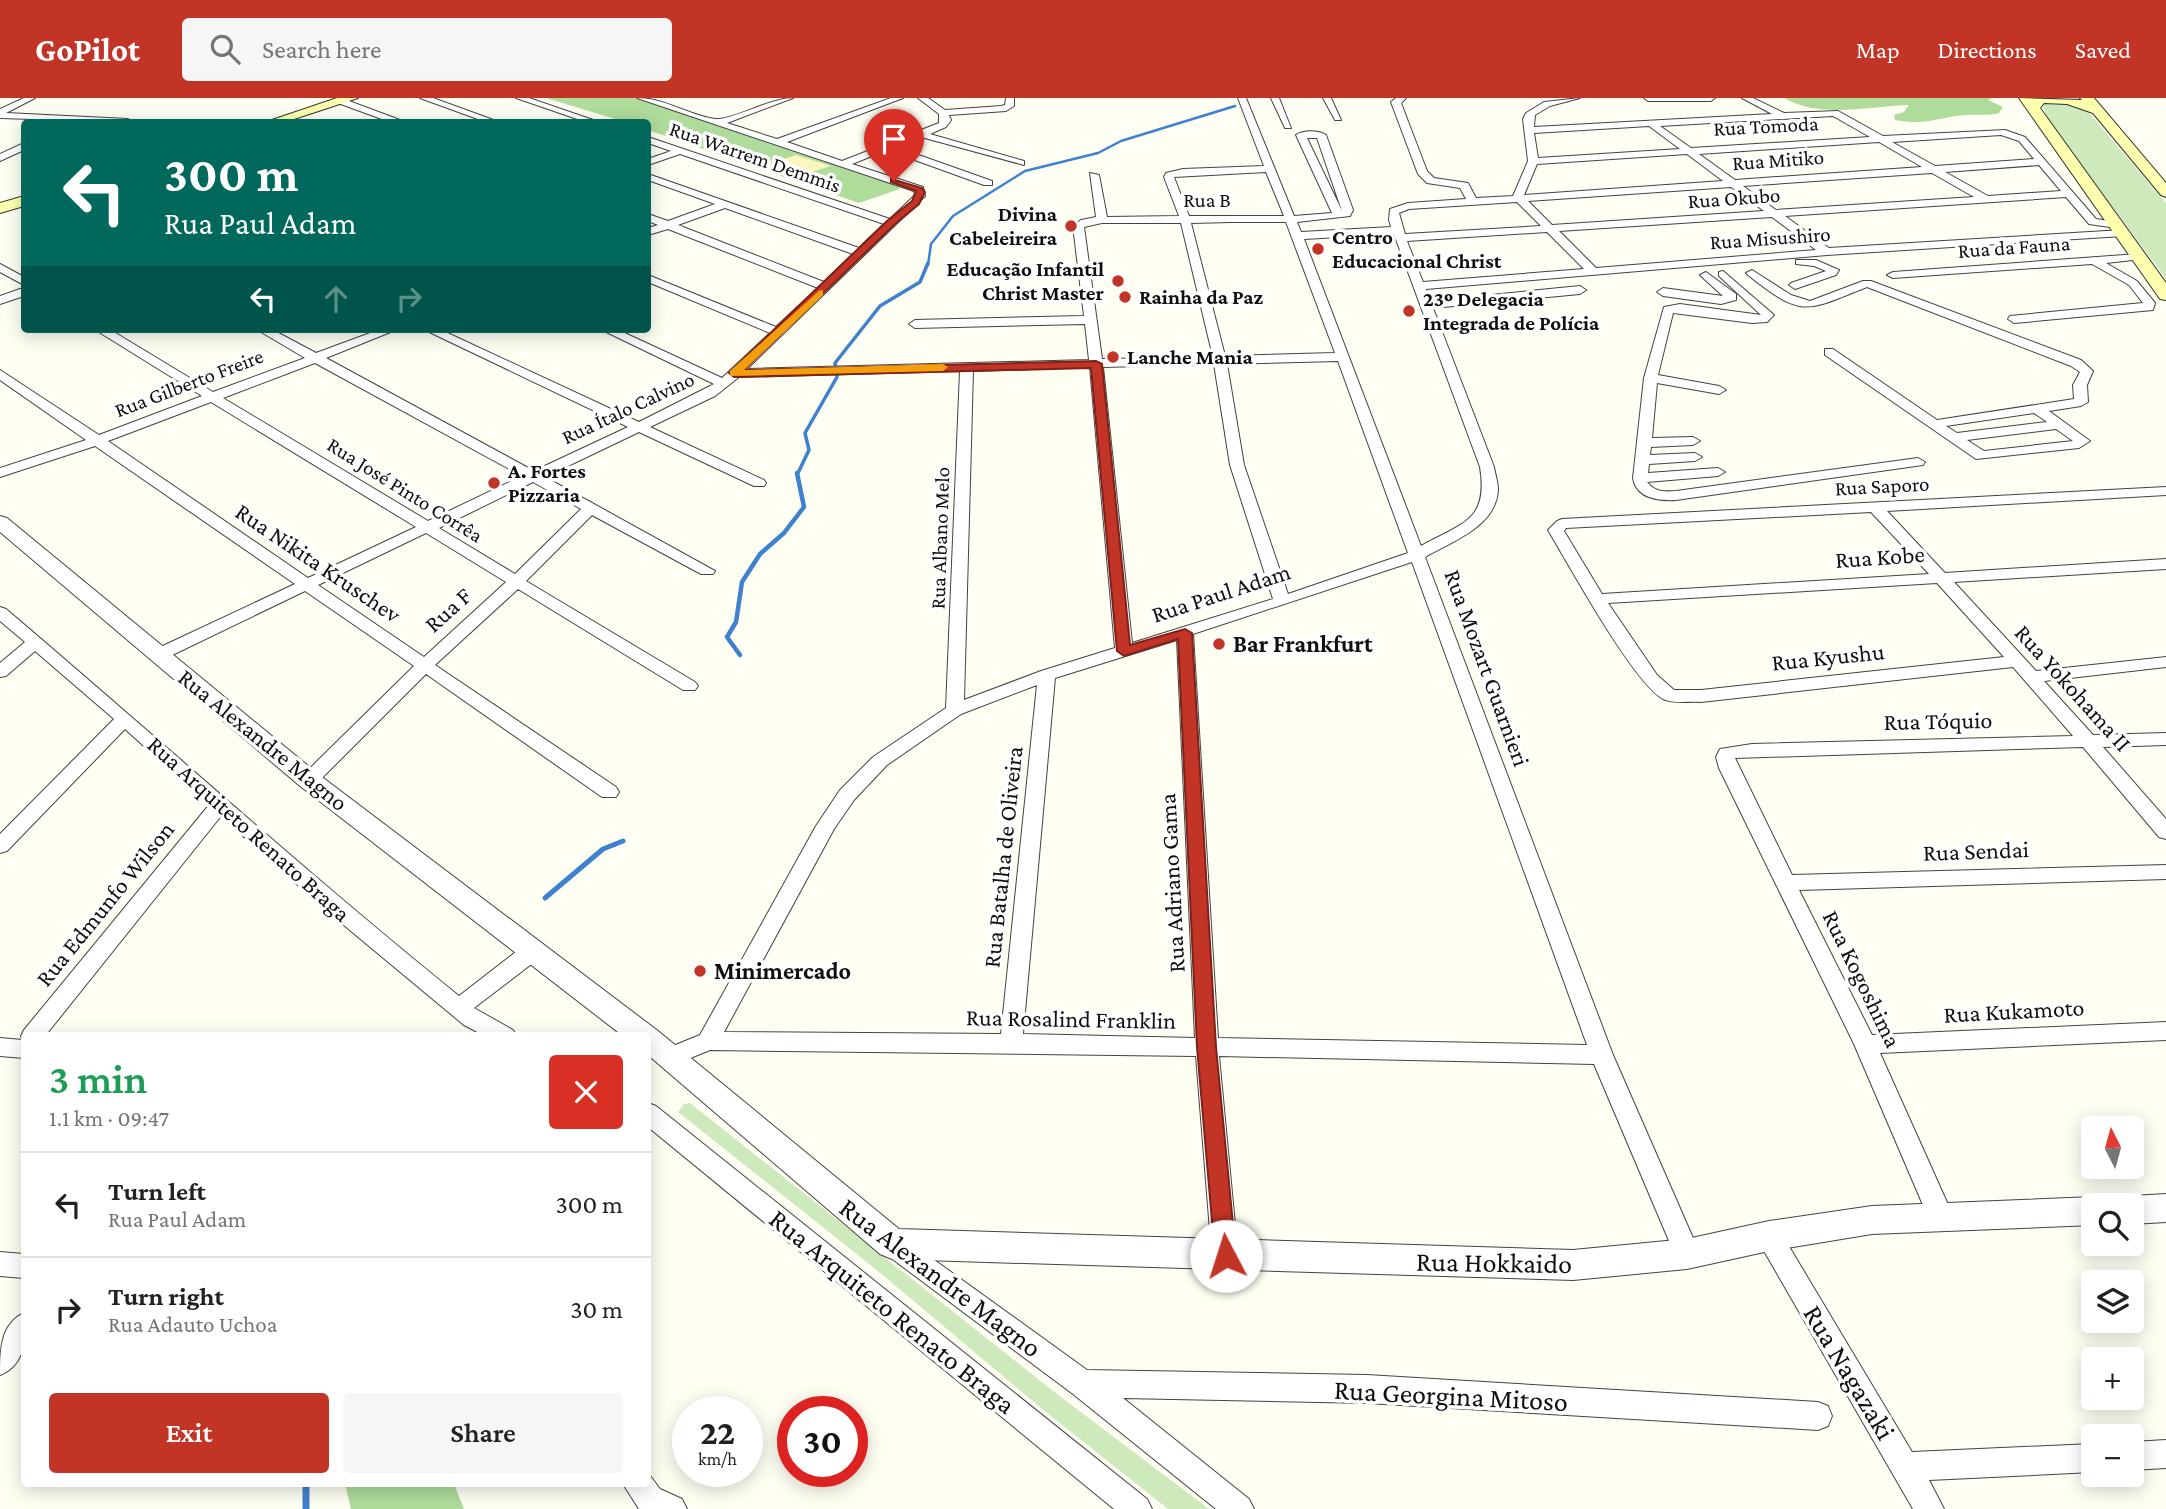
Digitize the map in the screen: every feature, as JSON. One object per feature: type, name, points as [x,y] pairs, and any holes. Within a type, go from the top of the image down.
[{"type":"main road","points":[[2165,191],[2092,104],[2059,98],[2030,102],[2166,295]]},
{"type":"main road","points":[[283,119],[346,99]]},
{"type":"main road","points":[[0,208],[21,202]]},
{"type":"street","points":[[0,113],[31,98]]},
{"type":"street","points":[[325,98],[346,99],[390,119]]},
{"type":"street","points":[[424,98],[485,119]]},
{"type":"street","points":[[520,98],[585,119]]},
{"type":"street","points":[[641,98],[919,189],[921,192],[916,202]]},
{"type":"street","points":[[660,104],[678,98]]},
{"type":"street","points":[[719,123],[789,98]]},
{"type":"street","points":[[779,142],[899,98]]},
{"type":"street","points":[[845,163],[943,125],[946,120],[943,113],[922,98]]},
{"type":"street","points":[[943,113],[1003,109],[1009,106],[1010,98]]},
{"type":"street","name":"Rua Mozart Guarnieri","points":[[1242,98],[1294,227],[1602,1055],[1687,1254]]},
{"type":"street","points":[[1275,98],[1288,125]]},
{"type":"street","points":[[1327,98],[1338,118]]},
{"type":"street","points":[[1402,98],[1396,103],[1422,172],[1431,181],[1464,185],[1473,202]]},
{"type":"street","points":[[1576,98],[1543,101],[1531,113],[1528,119],[1533,160],[1518,197],[1593,271]]},
{"type":"street","points":[[1648,98],[1711,98]]},
{"type":"street","points":[[1746,98],[1780,115]]},
{"type":"street","points":[[1531,130],[1829,112],[1840,115],[1985,199]]},
{"type":"street","points":[[0,113],[57,119]]},
{"type":"street","points":[[1649,122],[1828,252]]},
{"type":"street","name":"Rua Tomoda","points":[[1533,160],[2002,132],[2022,139],[2040,162]]},
{"type":"street","points":[[1303,133],[1321,135],[1343,213],[1301,135],[1303,133]]},
{"type":"street","points":[[921,134],[1020,163]]},
{"type":"street","name":"Rua Warrem Demmis","points":[[651,141],[891,223]]},
{"type":"street","points":[[887,147],[988,183]]},
{"type":"street","points":[[0,158],[21,148]]},
{"type":"street","points":[[651,161],[680,151]]},
{"type":"street","points":[[2040,162],[2094,228]]},
{"type":"street","name":"Rua Mitiko","points":[[1400,234],[1394,211],[1420,205],[2040,162]]},
{"type":"street","points":[[1269,169],[1175,173],[1170,177],[1185,219],[1220,361],[1237,465],[1282,601]]},
{"type":"street","points":[[1094,175],[1102,220]]},
{"type":"street","points":[[651,178],[861,253]]},
{"type":"street","name":"Rua Okubo","points":[[1294,227],[1400,234],[1551,229],[2068,194]]},
{"type":"street","name":"Rua Ítalo Calvino","points":[[158,655],[532,475],[637,428],[729,379],[916,202]]},
{"type":"street","points":[[651,226],[722,203]]},
{"type":"street","name":"Rua B","points":[[1091,320],[1077,230],[1080,223],[1102,220],[1185,219],[1294,227],[1346,223],[1343,213]]},
{"type":"street","points":[[651,218],[827,286]]},
{"type":"street","points":[[651,230],[664,223]]},
{"type":"street","name":"Rua Misushiro","points":[[1420,286],[1784,258],[2094,228],[2120,229]]},
{"type":"street","name":"Rua Paul Adam","points":[[708,1041],[826,826],[847,796],[880,761],[955,710],[1047,675],[1185,633],[1417,555],[1473,523],[1485,511],[1491,489],[1487,467],[1400,234]]},
{"type":"street","points":[[1645,267],[1706,275],[1752,273],[1784,258],[1816,263],[1833,270],[1825,276],[1795,285]]},
{"type":"street","points":[[2014,319],[2149,307],[2149,303],[2133,283],[2095,260]]},
{"type":"street","name":"Rua da Fauna","points":[[1893,275],[2095,260],[2141,261]]},
{"type":"street","points":[[2110,269],[2141,261]]},
{"type":"street","points":[[0,267],[21,280]]},
{"type":"street","points":[[1752,273],[1786,299],[1811,305],[1867,283],[2084,366],[2087,371],[2080,385],[2081,402],[1934,424]]},
{"type":"street","points":[[1723,274],[1768,313],[1767,318],[1752,319],[1680,308],[1668,310],[1651,378],[1640,478],[1642,488],[1665,497],[1918,462]]},
{"type":"street","points":[[1663,292],[1721,300],[1732,297],[1706,275]]},
{"type":"street","points":[[651,279],[778,332]]},
{"type":"street","points":[[1427,304],[1580,290]]},
{"type":"street","points":[[0,300],[21,293]]},
{"type":"street","points":[[0,306],[21,300]]},
{"type":"street","points":[[915,324],[1091,320],[1124,651]]},
{"type":"street","name":"Rua José Pinto Corrêa","points":[[107,333],[515,583],[689,685]]},
{"type":"street","points":[[269,333],[707,571]]},
{"type":"street","name":"Rua Gilberto Freire","points":[[0,473],[310,355],[361,333]]},
{"type":"street","name":"Rua Gilberto Freire","points":[[310,355],[379,333]]},
{"type":"street","points":[[437,333],[760,483]]},
{"type":"street","points":[[616,333],[729,379],[826,369],[1342,358]]},
{"type":"street","points":[[1829,352],[1981,456],[2079,444],[2083,441],[2039,410]]},
{"type":"street","name":"Rua Albano Melo","points":[[955,710],[967,367]]},
{"type":"street","name":"Rua Nikita Kruschev","points":[[0,374],[609,792]]},
{"type":"street","points":[[1651,378],[1719,390]]},
{"type":"street","points":[[1953,438],[2060,424]]},
{"type":"street","name":"Rua Gilberto Freire","points":[[0,466],[92,438]]},
{"type":"street","points":[[1644,443],[1693,441]]},
{"type":"street","points":[[1642,460],[1695,457]]},
{"type":"street","points":[[1640,478],[1718,472]]},
{"type":"street","name":"Rua Saporo","points":[[1597,599],[1556,530],[1562,524],[2166,491]]},
{"type":"street","name":"Rua F","points":[[309,780],[425,665],[515,583],[592,507]]},
{"type":"street","name":"Rua Yokohama II","points":[[1875,507],[2031,677],[2166,832]]},
{"type":"street","name":"Rua Alexandre Magno","points":[[0,523],[309,780],[639,1032]]},
{"type":"street","name":"Rua Kobe","points":[[1597,599],[2166,564]]},
{"type":"street","name":"Rua Kyushu","points":[[1597,599],[1651,680],[1670,695],[1702,696],[2016,661]]},
{"type":"street","name":"Rua Arquiteto Renato Braga","points":[[0,612],[8,626],[35,642],[125,719],[329,902],[472,1019],[497,1032]]},
{"type":"street","name":"Rua Adriano Gama","points":[[1185,633],[1207,1047],[1226,1256]]},
{"type":"street","points":[[0,672],[35,642]]},
{"type":"street","points":[[2031,677],[2166,662]]},
{"type":"street","name":"Rua Batalha de Oliveira","points":[[1011,1044],[1047,675]]},
{"type":"street","points":[[0,846],[125,719]]},
{"type":"street","name":"Rua Tóquio","points":[[1728,768],[1725,757],[1727,753],[1735,751],[2166,739]]},
{"type":"street","name":"Rua Kogoshima","points":[[1728,768],[1865,1044],[1941,1218]]},
{"type":"street","name":"Rua Edmunfo Wilson","points":[[32,1032],[219,805]]},
{"type":"street","name":"Rua Sendai","points":[[1787,883],[2166,872]]},
{"type":"street","points":[[459,1008],[534,950]]},
{"type":"street","name":"Rua Kukamoto","points":[[1865,1044],[2166,1031]]},
{"type":"street","points":[[654,1044],[708,1041]]},
{"type":"street","name":"Rua Rosalind Franklin","points":[[708,1041],[1602,1055]]},
{"type":"street","name":"Rua Alexandre Magno","points":[[654,1044],[892,1244],[1083,1384],[1240,1509]]},
{"type":"street","name":"Rua Arquiteto Renato Braga","points":[[651,1119],[1137,1509]]},
{"type":"street","points":[[2144,1209],[2166,1208]]},
{"type":"street","name":"Rua Hokkaido","points":[[892,1244],[1573,1265],[1687,1254],[1769,1236],[1872,1220],[2081,1212]]},
{"type":"street","name":"Rua Nagazaki","points":[[1769,1236],[1929,1509]]},
{"type":"street","points":[[0,1264],[21,1266]]},
{"type":"street","points":[[0,1362],[21,1330]]},
{"type":"street","name":"Rua Georgina Mitoso","points":[[1083,1384],[1367,1389],[1818,1416]]},
{"type":"street","points":[[2144,1455],[2166,1454]]},
{"type":"street","points":[[1906,1467],[2081,1459]]},
{"type":"street","points":[[640,1487],[650,1499],[672,1509]]},
{"type":"green space","points":[[546,98],[634,98],[896,183],[900,189],[859,203],[651,131],[651,119],[615,119]]},
{"type":"green space","points":[[1785,98],[1992,98],[1988,100],[2003,107],[1995,114],[1916,122],[1895,120],[1894,115],[1904,112],[1909,105],[1829,110],[1798,104]]},
{"type":"green space","points":[[2060,100],[2085,108],[2166,203],[2166,279],[2048,120],[2042,104]]},
{"type":"green space","points":[[690,1103],[1057,1394],[1209,1509],[1168,1509],[1042,1409],[879,1272],[678,1112],[684,1104]]},
{"type":"green space","points":[[346,1487],[455,1487],[464,1509],[351,1509]]},
{"type":"sand","points":[[796,155],[831,166],[796,177],[763,166]]},
{"type":"waterway","points":[[928,265],[931,244],[953,216],[1025,171],[1098,153],[1121,141],[1235,106]]},
{"type":"waterway","points":[[797,474],[809,450],[805,433],[837,377],[835,363],[880,306],[920,282],[928,263]]},
{"type":"waterway","points":[[740,655],[727,637],[736,622],[742,582],[760,554],[784,533],[804,507],[797,474]]},
{"type":"waterway","points":[[545,898],[603,849],[623,841]]},
{"type":"waterway","points":[[306,1487],[306,1509]]},
{"type":"slow traffic","points":[[820,293],[734,373],[943,367]]},
{"type":"place","name":"Divina Cabeleireira","points":[[1071,226]]},
{"type":"place","name":"Centro Educacional Christ","points":[[1318,249]]},
{"type":"place","name":"Educação Infantil Christ Master","points":[[1118,281]]},
{"type":"place","name":"Rainha da Paz","points":[[1125,297]]},
{"type":"place","name":"23º Delegacia Integrada de Polícia","points":[[1409,311]]},
{"type":"place","name":"Lanche Mania","points":[[1113,357]]},
{"type":"place","name":"A. Fortes Pizzaria","points":[[494,483]]},
{"type":"place","name":"Bar Frankfurt","points":[[1219,644]]},
{"type":"place","name":"Minimercado","points":[[700,971]]},
{"type":"route","points":[[894,181],[919,189],[921,192],[916,202],[734,373],[1096,364],[1124,651],[1185,633],[1207,1047],[1226,1256]]}]
